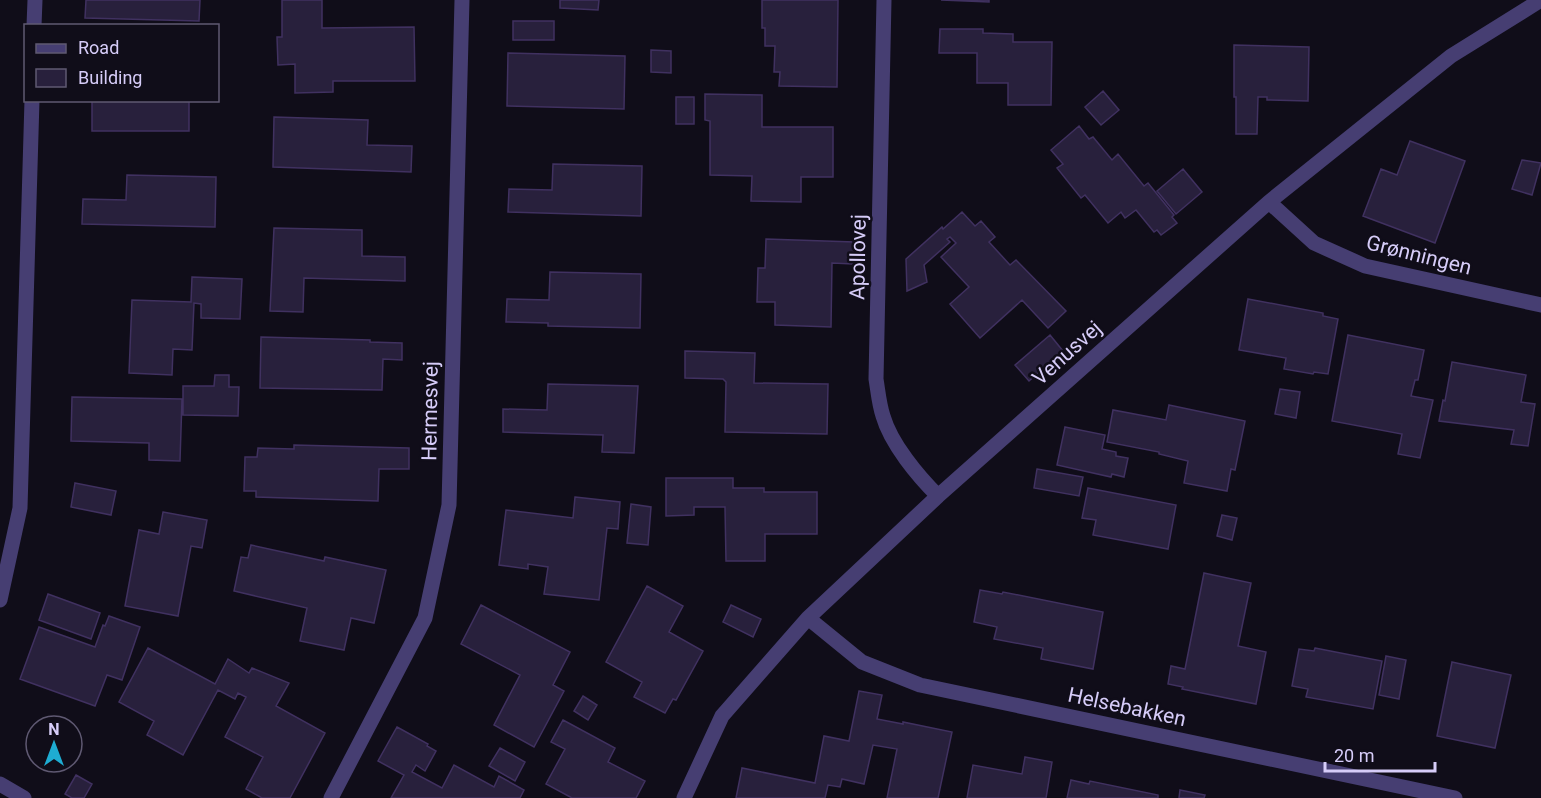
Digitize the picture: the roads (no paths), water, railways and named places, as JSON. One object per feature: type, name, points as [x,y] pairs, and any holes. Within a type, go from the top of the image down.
[{"type":"street","points":[[34,24],[35,0]]},
{"type":"street","name":"Hermesvej","points":[[331,798],[425,618],[449,505],[462,0]]},
{"type":"street","name":"Apollovej","points":[[884,0],[876,379],[883,417],[897,445],[923,481],[938,496]]},
{"type":"street","name":"Venusvej","points":[[684,798],[722,716],[808,618],[938,496],[1269,202],[1451,56],[1541,0]]},
{"type":"street","points":[[0,600],[20,508],[32,102]]},
{"type":"street","name":"Grønningen","points":[[1269,202],[1314,243],[1365,266],[1541,305]]},
{"type":"street","name":"Helsebakken","points":[[808,618],[862,662],[920,685],[1455,798]]},
{"type":"street","points":[[0,784],[24,798]]}]
